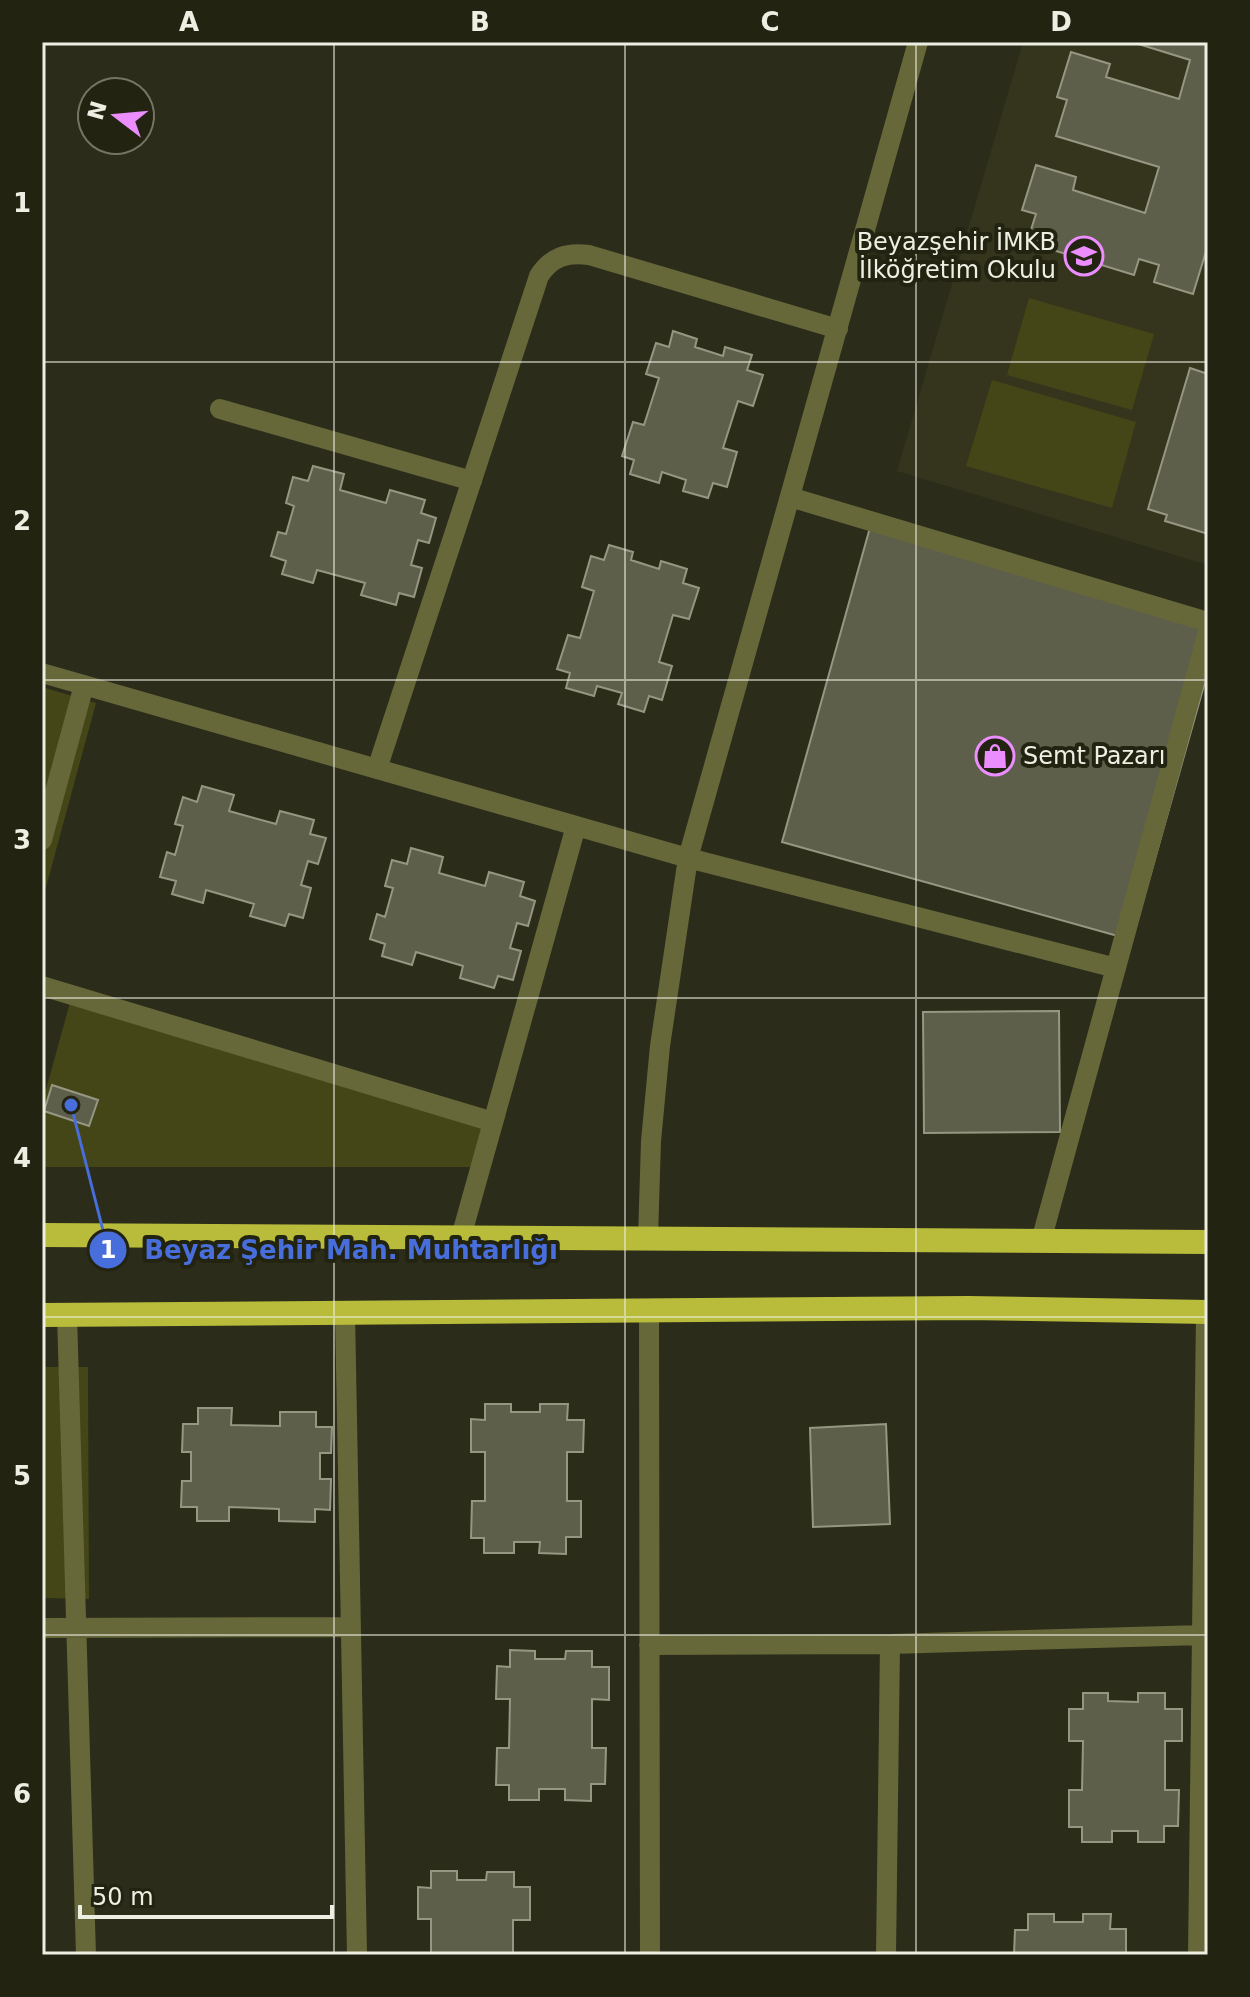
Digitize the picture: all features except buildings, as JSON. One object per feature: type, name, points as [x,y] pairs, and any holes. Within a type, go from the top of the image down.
[{"type":"highway","points":[[42,1235],[1208,1242]]},
{"type":"highway","points":[[42,1315],[968,1308],[1207,1312]]},
{"type":"street","points":[[648,1238],[651,1141],[660,1046],[688,858],[918,42]]},
{"type":"street","points":[[377,769],[539,276],[545,267],[564,255],[589,255],[838,329]]},
{"type":"street","points":[[220,409],[472,481]]},
{"type":"street","points":[[790,497],[1208,622]]},
{"type":"street","points":[[1041,1241],[1208,632]]},
{"type":"street","points":[[42,673],[688,858],[1116,968]]},
{"type":"street","points":[[42,840],[84,685]]},
{"type":"street","points":[[461,1237],[576,826]]},
{"type":"street","points":[[42,986],[493,1122]]},
{"type":"street","points":[[649,1310],[650,1955]]},
{"type":"street","points":[[345,1312],[357,1955]]},
{"type":"street","points":[[1198,1955],[1207,1312]]},
{"type":"street","points":[[67,1315],[86,1955]]},
{"type":"street","points":[[42,1628],[351,1627]]},
{"type":"street","points":[[649,1645],[890,1644],[1202,1635]]},
{"type":"street","points":[[886,1955],[890,1644]]},
{"type":"shaded area","name":"Beyazşehir İMKB İlköğretim Okulu","points":[[1023,42],[1208,42],[1208,565],[897,471]]},
{"type":"shaded area","points":[[1029,298],[1154,334],[1132,410],[1007,375]]},
{"type":"shaded area","points":[[992,380],[1136,422],[1112,508],[966,466]]},
{"type":"shaded area","points":[[42,687],[96,703],[42,902]]},
{"type":"shaded area","points":[[74,988],[506,1115],[490,1167],[42,1167],[42,1104]]},
{"type":"shaded area","points":[[42,1367],[88,1367],[89,1599],[42,1598]]},
{"type":"place","name":"Beyazşehir İMKB İlköğretim Okulu","points":[[1084,256]]},
{"type":"place","name":"Semt Pazarı","points":[[995,756]]},
{"type":"place","name":"Beyaz Şehir Mah. Muhtarlığı","points":[[71,1105]]}]
